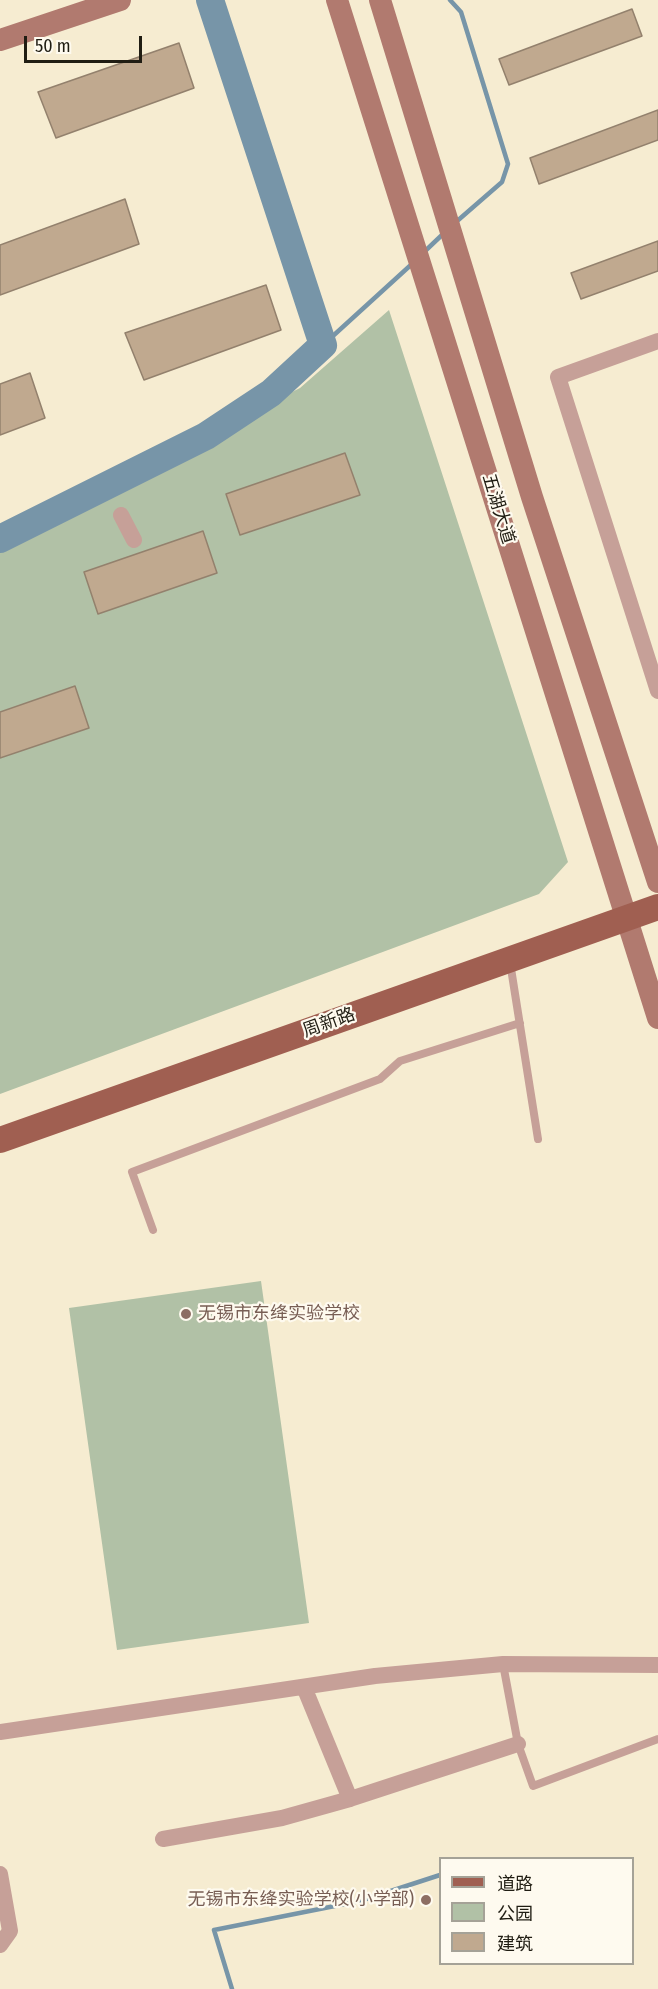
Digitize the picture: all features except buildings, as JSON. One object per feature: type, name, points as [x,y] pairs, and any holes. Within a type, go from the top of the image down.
[{"type":"main road","points":[[0,40],[120,0]]},
{"type":"main road","name":"五湖大道","points":[[337,0],[658,1018]]},
{"type":"main road","name":"五湖大道","points":[[380,0],[532,498],[658,882]]},
{"type":"main road","name":"周新路","points":[[0,1140],[510,958],[625,914],[658,898]]},
{"type":"main road","name":"周新路","points":[[0,1131],[625,914],[658,907]]},
{"type":"street","points":[[658,341],[558,376],[658,691]]},
{"type":"street","points":[[121,515],[134,540]]},
{"type":"street","points":[[0,1732],[375,1676],[503,1664],[658,1665]]},
{"type":"street","points":[[304,1687],[350,1800]]},
{"type":"street","points":[[163,1839],[282,1818],[350,1800],[518,1744]]},
{"type":"street","points":[[0,1874],[10,1931],[0,1945]]},
{"type":"lane","points":[[510,958],[538,1138]]},
{"type":"lane","points":[[153,1230],[132,1172],[380,1079],[400,1061],[520,1023]]},
{"type":"lane","points":[[503,1664],[518,1744],[533,1786],[658,1739]]},
{"type":"green space","points":[[389,310],[568,862],[539,894],[0,1094],[0,538],[300,388]]},
{"type":"green space","points":[[261,1281],[309,1623],[117,1650],[69,1308]]},
{"type":"waterway","points":[[0,539],[206,436],[271,393],[323,345],[210,0]]},
{"type":"waterway","points":[[450,0],[461,12],[508,164],[502,182],[456,222]]},
{"type":"waterway","points":[[423,253],[443,234]]},
{"type":"waterway","points":[[323,345],[413,263]]},
{"type":"waterway","points":[[232,1989],[214,1930],[360,1901],[439,1875]]},
{"type":"place","name":"无锡市东绛实验学校","points":[[186,1314]]},
{"type":"place","name":"无锡市东绛实验学校(小学部)","points":[[426,1900]]}]
